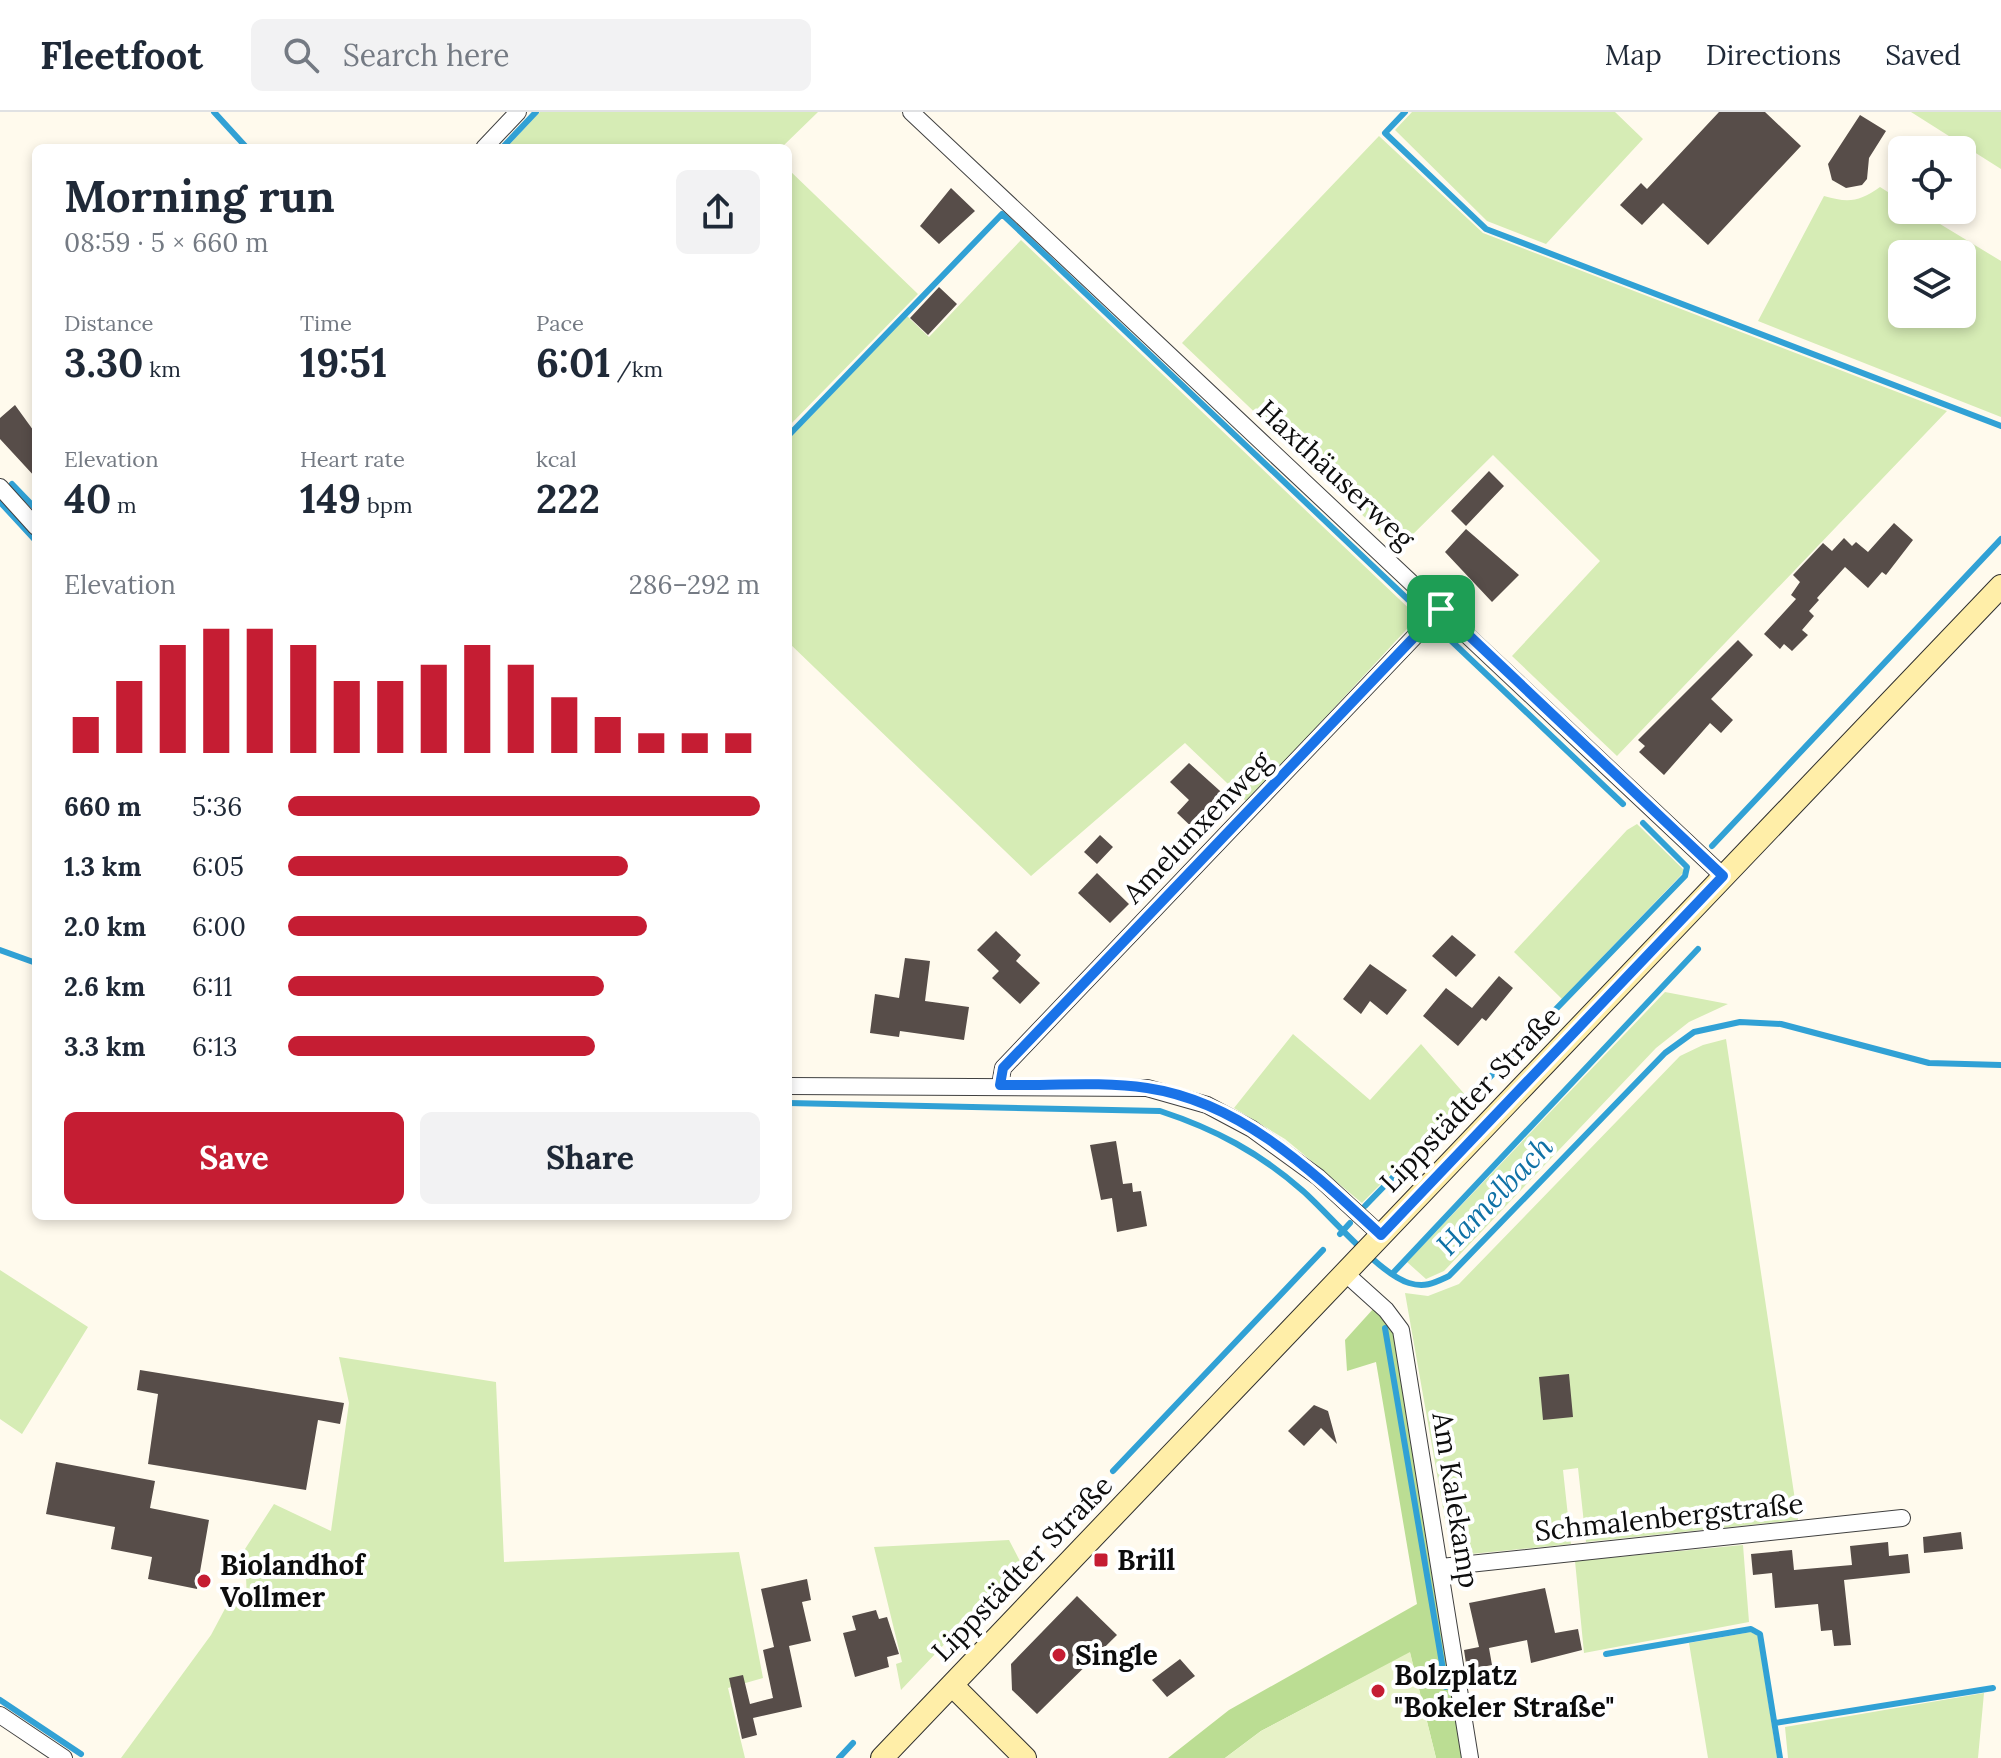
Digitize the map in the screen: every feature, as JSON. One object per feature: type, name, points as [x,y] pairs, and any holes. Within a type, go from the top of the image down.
[{"type":"street","points":[[488,144],[518,112]]},
{"type":"street","name":"Haxthäuserweg","points":[[911,112],[1723,876]]},
{"type":"street","points":[[0,487],[32,523]]},
{"type":"street","name":"Lippstädter Straße","points":[[882,1758],[2001,586]]},
{"type":"street","name":"Amelunxenweg","points":[[1000,1085],[1003,1068],[1441,609]]},
{"type":"street","points":[[792,1086],[1147,1088],[1207,1105],[1279,1146],[1380,1237]]},
{"type":"street","name":"Am Kalekamp","points":[[1350,1268],[1401,1330],[1470,1758]]},
{"type":"street","name":"Schmalenbergstraße","points":[[1441,1567],[1902,1518]]},
{"type":"street","points":[[952,1685],[1025,1758]]},
{"type":"street","points":[[0,1715],[64,1758]]},
{"type":"green space","points":[[540,112],[818,112],[785,144],[510,144]]},
{"type":"green space","points":[[1412,112],[1615,112],[1643,139],[1546,244],[1487,221],[1395,130]]},
{"type":"green space","points":[[1911,112],[2001,112],[2001,169],[1976,153],[1976,136],[1949,136]]},
{"type":"green space","points":[[1379,136],[1483,233],[1947,411],[1617,756],[1512,656],[1600,561],[1493,455],[1398,549],[1182,343]]},
{"type":"green space","points":[[792,173],[918,294],[792,423]]},
{"type":"green space","points":[[1880,187],[1888,192],[1888,224],[1940,224],[1966,240],[1888,240],[1888,328],[1976,328],[1976,246],[2001,261],[2001,417],[1758,321],[1824,196],[1840,200],[1859,198]]},
{"type":"green space","points":[[1021,240],[1418,617],[1247,802],[1185,743],[1031,876],[792,646],[792,436],[907,316],[929,337]]},
{"type":"green space","points":[[1637,824],[1685,871],[1562,999],[1514,952],[1627,830]]},
{"type":"green space","points":[[1665,992],[1728,1004],[1689,1022],[1656,1048],[1444,1271],[1426,1279],[1407,1262]]},
{"type":"green space","points":[[1293,1034],[1370,1100],[1421,1044],[1467,1097],[1362,1203],[1285,1139],[1234,1108]]},
{"type":"green space","points":[[1726,1039],[1798,1520],[1586,1542],[1578,1468],[1563,1470],[1571,1544],[1461,1555],[1450,1548],[1405,1293],[1428,1296],[1459,1284],[1680,1056]]},
{"type":"green space","points":[[0,1270],[88,1327],[22,1434],[0,1419]]},
{"type":"green space","points":[[1374,1308],[1396,1335],[1462,1758],[1436,1758],[1410,1653],[1261,1731],[1225,1758],[1168,1758],[1229,1710],[1417,1604],[1376,1362],[1347,1371],[1345,1340]]},
{"type":"green space","points":[[339,1357],[496,1382],[504,1562],[739,1552],[763,1678],[728,1688],[745,1758],[121,1758],[211,1635],[228,1603],[247,1603],[245,1549],[274,1504],[331,1531],[349,1403]]},
{"type":"green space","points":[[1009,1540],[1021,1563],[901,1690],[896,1664],[902,1662],[874,1547]]},
{"type":"green space","points":[[1743,1545],[1749,1622],[1584,1653],[1575,1561]]},
{"type":"green space","points":[[1751,1632],[1758,1636],[1777,1758],[1708,1758],[1689,1643]]},
{"type":"green space","name":"Bolzplatz \"Bokeler Straße\"","points":[[1410,1652],[1436,1758],[1225,1758],[1261,1731]]},
{"type":"green space","points":[[1984,1693],[1978,1758],[1788,1758],[1785,1727]]},
{"type":"building","points":[[1719,112],[1765,112],[1801,146],[1708,245],[1663,203],[1642,225],[1620,205],[1641,183],[1647,189]]},
{"type":"building","points":[[1860,115],[1886,131],[1869,158],[1867,179],[1862,185],[1846,188],[1832,180],[1828,164]]},
{"type":"building","points":[[951,188],[975,211],[939,244],[920,226]]},
{"type":"building","points":[[939,287],[957,304],[928,335],[910,318]]},
{"type":"building","points":[[15,405],[32,428],[32,474],[0,439],[0,418]]},
{"type":"building","points":[[1489,471],[1504,486],[1466,526],[1451,511]]},
{"type":"building","points":[[1894,523],[1913,540],[1886,575],[1882,572],[1868,588],[1845,567],[1817,598],[1819,600],[1809,611],[1814,616],[1802,630],[1808,635],[1792,651],[1784,644],[1780,649],[1764,634],[1796,599],[1791,595],[1800,582],[1793,575],[1823,543],[1832,551],[1844,538],[1852,546],[1856,542],[1868,552]]},
{"type":"building","points":[[1466,529],[1519,575],[1492,602],[1445,552]]},
{"type":"building","points":[[1738,640],[1753,655],[1711,699],[1733,720],[1721,733],[1710,723],[1664,775],[1639,752],[1645,746],[1638,740]]},
{"type":"building","points":[[1189,763],[1229,799],[1197,832],[1177,813],[1189,800],[1170,782]]},
{"type":"building","points":[[1100,835],[1113,847],[1097,864],[1084,852]]},
{"type":"building","points":[[1097,873],[1129,904],[1110,923],[1078,893]]},
{"type":"building","points":[[996,931],[1021,955],[1016,961],[1040,983],[1020,1004],[992,978],[999,971],[977,950]]},
{"type":"building","points":[[1452,935],[1476,955],[1456,977],[1432,956]]},
{"type":"building","points":[[905,958],[930,961],[925,1001],[969,1007],[964,1040],[900,1031],[899,1037],[870,1033],[875,994],[899,998]]},
{"type":"building","points":[[1370,964],[1407,990],[1387,1015],[1370,1001],[1361,1014],[1343,999]]},
{"type":"building","points":[[1499,976],[1513,988],[1486,1021],[1482,1018],[1458,1046],[1423,1016],[1446,988],[1472,1008]]},
{"type":"building","points":[[1116,1141],[1123,1184],[1132,1183],[1133,1192],[1141,1191],[1147,1226],[1117,1232],[1112,1198],[1101,1200],[1090,1145]]},
{"type":"building","points":[[140,1370],[344,1403],[340,1424],[318,1420],[306,1490],[148,1464],[158,1394],[137,1390]]},
{"type":"building","points":[[1569,1374],[1573,1417],[1543,1420],[1539,1377]]},
{"type":"building","points":[[1314,1405],[1328,1411],[1337,1444],[1321,1428],[1304,1446],[1288,1431]]},
{"type":"building","points":[[56,1462],[155,1481],[150,1508],[209,1520],[197,1589],[148,1579],[152,1557],[111,1549],[115,1527],[46,1514]]},
{"type":"building","points":[[1961,1532],[1963,1549],[1924,1553],[1923,1537]]},
{"type":"building","points":[[1888,1542],[1889,1556],[1908,1554],[1910,1573],[1844,1580],[1851,1645],[1834,1646],[1832,1630],[1821,1631],[1818,1604],[1775,1608],[1772,1573],[1753,1575],[1751,1554],[1792,1550],[1794,1570],[1852,1565],[1850,1546]]},
{"type":"building","points":[[807,1579],[811,1600],[802,1602],[811,1641],[789,1646],[802,1707],[753,1718],[757,1735],[742,1739],[729,1678],[743,1675],[750,1704],[773,1698],[763,1650],[774,1647],[761,1589]]},
{"type":"building","points":[[1545,1588],[1555,1633],[1578,1629],[1582,1650],[1531,1663],[1527,1640],[1489,1648],[1492,1665],[1467,1670],[1464,1650],[1479,1647],[1469,1603]]},
{"type":"building","name":"Single","points":[[1077,1596],[1117,1635],[1037,1714],[1012,1690],[1011,1664]]},
{"type":"building","points":[[876,1610],[879,1619],[887,1617],[899,1654],[887,1657],[889,1667],[855,1677],[843,1633],[856,1630],[852,1616]]},
{"type":"building","points":[[1180,1659],[1195,1676],[1167,1697],[1152,1680]]},
{"type":"waterway","points":[[214,112],[243,144]]},
{"type":"waterway","points":[[506,144],[536,112]]},
{"type":"waterway","points":[[1405,112],[1385,133],[1486,229],[2001,426]]},
{"type":"waterway","points":[[792,432],[1002,214],[1418,609]]},
{"type":"waterway","points":[[12,484],[32,505]]},
{"type":"waterway","points":[[0,502],[32,537]]},
{"type":"waterway","points":[[1712,846],[2001,539]]},
{"type":"waterway","points":[[1444,634],[1623,804]]},
{"type":"waterway","points":[[1365,1206],[1685,876],[1687,867],[1643,823]]},
{"type":"waterway","points":[[1392,1274],[1698,949]]},
{"type":"waterway","name":"Hamelbach","points":[[0,950],[32,962]]},
{"type":"waterway","name":"Hamelbach","points":[[792,1103],[1160,1111],[1218,1134],[1270,1165],[1303,1191],[1383,1268],[1409,1283],[1425,1285],[1449,1276],[1665,1053],[1694,1032],[1740,1022],[1781,1024],[1929,1063],[2001,1065]]},
{"type":"waterway","name":"Hamelbach","points":[[1340,1234],[1350,1223]]},
{"type":"waterway","points":[[1113,1471],[1323,1250]]},
{"type":"waterway","points":[[1385,1328],[1446,1687]]},
{"type":"waterway","points":[[1606,1654],[1751,1629],[1760,1634],[1780,1758]]},
{"type":"waterway","points":[[1775,1723],[1993,1688]]},
{"type":"waterway","points":[[0,1700],[81,1754]]},
{"type":"waterway","points":[[839,1758],[853,1743]]},
{"type":"place","name":"Brill","points":[[1101,1560]]},
{"type":"place","name":"Biolandhof Vollmer","points":[[204,1581]]},
{"type":"place","name":"Single","points":[[1059,1655]]},
{"type":"place","name":"Bolzplatz \"Bokeler Straße\"","points":[[1378,1691]]},
{"type":"route","points":[[1441,609],[1723,876],[1381,1235],[1279,1146],[1207,1105],[1147,1088],[1000,1085],[1003,1068],[1441,609]]}]
